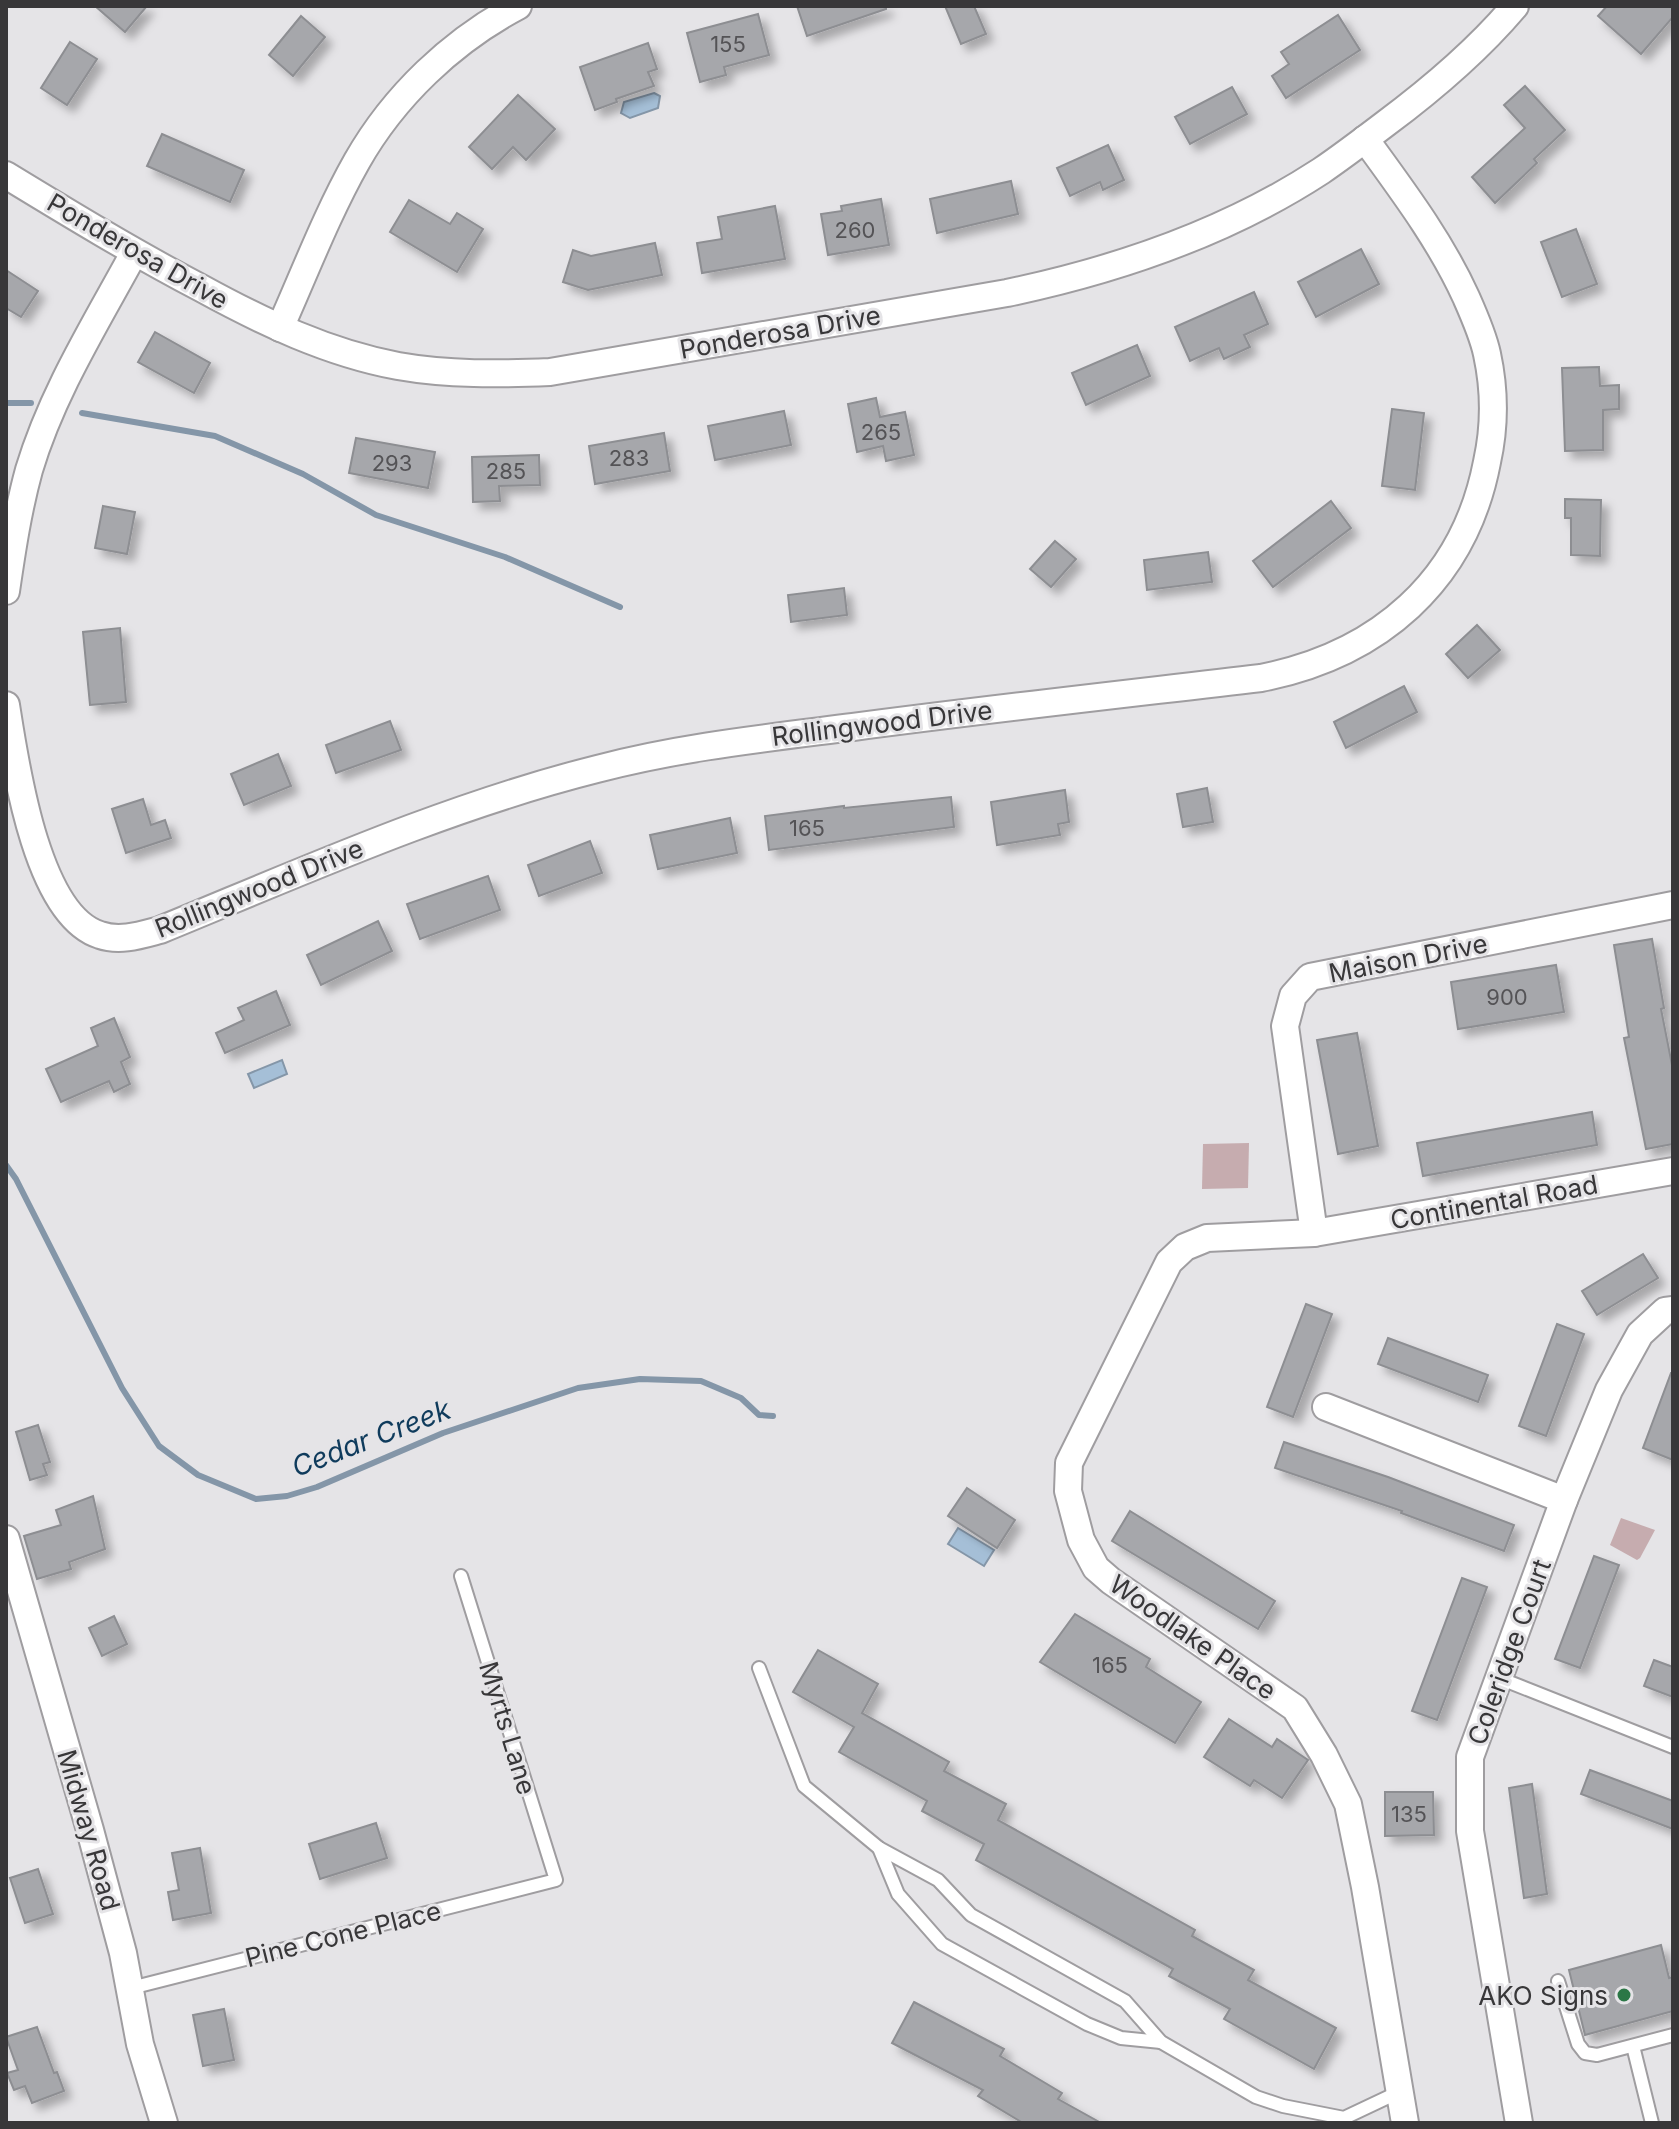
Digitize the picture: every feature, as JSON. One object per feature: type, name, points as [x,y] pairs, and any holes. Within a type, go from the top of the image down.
[{"type":"street","points":[[280,328],[341,193],[375,133],[395,107],[447,53],[518,6]]},
{"type":"street","name":"Ponderosa Drive","points":[[6,175],[134,253],[253,316],[310,341],[398,365],[444,371],[498,374],[550,372],[1007,293],[1061,282],[1150,255],[1278,196],[1322,170],[1435,86],[1515,6]]},
{"type":"street","name":"Rollingwood Drive","points":[[6,705],[27,816],[58,897],[70,914],[84,926],[99,935],[120,938],[160,930],[430,821],[598,768],[724,744],[1261,678],[1289,673],[1322,661],[1383,628],[1428,588],[1451,559],[1470,522],[1484,480],[1493,434],[1494,395],[1487,352],[1474,316],[1453,269],[1427,224],[1365,139]]},
{"type":"street","points":[[6,591],[14,536],[30,469],[46,425],[65,381],[134,253]]},
{"type":"street","name":"Maison Drive","points":[[1314,1233],[1285,1026],[1293,996],[1310,977],[1673,905]]},
{"type":"street","name":"Continental Road","points":[[1314,1233],[1673,1171]]},
{"type":"street","name":"Woodlake Place","points":[[1314,1233],[1207,1238],[1185,1247],[1169,1262],[1069,1463],[1068,1491],[1081,1540],[1096,1568],[1295,1708],[1324,1755],[1348,1804],[1405,2123]]},
{"type":"street","name":"Coleridge Court","points":[[1519,2123],[1470,1831],[1470,1757],[1564,1500],[1609,1390],[1640,1334],[1665,1311],[1673,1310]]},
{"type":"street","points":[[1326,1407],[1564,1500]]},
{"type":"street","name":"Midway Road","points":[[6,1539],[90,1830],[131,1988],[140,2044],[164,2123]]},
{"type":"lane","name":"Myrts Lane","points":[[461,1576],[556,1880]]},
{"type":"lane","points":[[759,1668],[804,1786],[879,1848],[938,1880],[971,1915],[1125,2001],[1161,2042],[1256,2097],[1283,2106],[1344,2118],[1399,2092]]},
{"type":"lane","points":[[1499,1678],[1673,1747]]},
{"type":"lane","points":[[879,1848],[898,1894],[942,1944],[1087,2024],[1121,2038],[1161,2042]]},
{"type":"lane","name":"Pine Cone Place","points":[[131,1988],[556,1880]]},
{"type":"lane","points":[[1558,1981],[1578,2044],[1585,2053],[1597,2055],[1673,2035]]},
{"type":"lane","points":[[1633,2046],[1652,2123]]},
{"type":"shaded area","points":[[1249,1143],[1248,1188],[1202,1189],[1203,1144]]},
{"type":"shaded area","points":[[1621,1518],[1655,1530],[1637,1560],[1610,1545]]},
{"type":"water","points":[[654,93],[660,96],[658,108],[630,118],[621,113],[624,102]]},
{"type":"water","points":[[282,1060],[287,1074],[254,1088],[248,1074]]},
{"type":"water","points":[[958,1528],[994,1550],[984,1566],[948,1544]]},
{"type":"building","points":[[95,6],[147,6],[125,32]]},
{"type":"building","points":[[797,6],[886,6],[886,9],[807,36]]},
{"type":"building","points":[[945,6],[974,6],[986,34],[961,44]]},
{"type":"building","points":[[1607,6],[1673,6],[1673,17],[1641,54],[1598,16]]},
{"type":"building","points":[[758,14],[769,55],[724,67],[726,75],[700,82],[687,33]]},
{"type":"building","points":[[1338,15],[1360,50],[1286,98],[1272,76],[1289,64],[1281,52]]},
{"type":"building","points":[[301,16],[325,37],[293,76],[269,55]]},
{"type":"building","points":[[70,42],[97,59],[67,105],[41,88]]},
{"type":"building","points":[[648,43],[657,69],[648,72],[654,86],[595,110],[580,67]]},
{"type":"building","points":[[1525,86],[1565,130],[1534,159],[1537,163],[1495,203],[1472,177],[1525,128],[1504,105]]},
{"type":"building","points":[[1232,87],[1247,114],[1190,144],[1175,117]]},
{"type":"building","points":[[518,95],[555,129],[526,160],[513,147],[492,169],[469,147]]},
{"type":"building","points":[[162,134],[244,170],[230,202],[147,166]]},
{"type":"building","points":[[1108,145],[1124,180],[1103,190],[1100,182],[1070,196],[1057,168]]},
{"type":"building","points":[[1011,181],[1018,214],[937,233],[930,199]]},
{"type":"building","points":[[881,199],[889,245],[828,255],[821,214],[842,211],[841,206]]},
{"type":"building","points":[[409,200],[450,224],[457,213],[483,229],[457,272],[390,232]]},
{"type":"building","points":[[775,206],[785,259],[702,273],[697,243],[722,239],[718,217]]},
{"type":"building","points":[[1576,229],[1597,284],[1562,297],[1541,242]]},
{"type":"building","points":[[655,243],[662,275],[588,290],[563,282],[573,250],[591,256]]},
{"type":"building","points":[[1361,249],[1379,284],[1316,317],[1298,282]]},
{"type":"building","points":[[6,270],[38,291],[21,317],[6,308]]},
{"type":"building","points":[[1254,292],[1268,324],[1244,335],[1250,347],[1224,359],[1219,348],[1190,361],[1175,327]]},
{"type":"building","points":[[155,332],[210,363],[194,393],[138,362]]},
{"type":"building","points":[[1137,345],[1150,376],[1086,405],[1072,373]]},
{"type":"building","points":[[1599,367],[1600,386],[1619,385],[1619,409],[1603,410],[1603,450],[1565,451],[1562,368]]},
{"type":"building","points":[[876,398],[880,417],[905,412],[914,455],[886,461],[883,446],[857,452],[848,404]]},
{"type":"building","points":[[1392,409],[1424,413],[1415,490],[1382,486]]},
{"type":"building","points":[[784,411],[791,445],[715,460],[708,426]]},
{"type":"building","points":[[664,433],[670,471],[595,484],[589,446]]},
{"type":"building","points":[[356,438],[435,452],[428,488],[349,473]]},
{"type":"building","points":[[539,455],[540,485],[499,486],[500,501],[473,502],[472,457]]},
{"type":"building","points":[[1565,499],[1601,500],[1600,556],[1571,555],[1571,518],[1565,518]]},
{"type":"building","points":[[1331,501],[1351,528],[1273,587],[1253,561]]},
{"type":"building","points":[[103,506],[135,512],[127,554],[95,548]]},
{"type":"building","points":[[1055,541],[1076,559],[1051,587],[1030,569]]},
{"type":"building","points":[[1208,552],[1212,582],[1147,590],[1144,560]]},
{"type":"building","points":[[844,588],[847,615],[791,622],[788,595]]},
{"type":"building","points":[[1477,625],[1500,650],[1468,678],[1446,654]]},
{"type":"building","points":[[120,628],[126,702],[90,705],[83,632]]},
{"type":"building","points":[[1404,686],[1417,712],[1346,748],[1334,722]]},
{"type":"building","points":[[390,721],[401,750],[336,773],[326,745]]},
{"type":"building","points":[[278,754],[291,786],[244,805],[231,774]]},
{"type":"building","points":[[1207,788],[1213,822],[1183,827],[1177,794]]},
{"type":"building","points":[[1065,790],[1069,822],[1058,824],[1060,835],[997,845],[991,802]]},
{"type":"building","points":[[951,797],[954,827],[769,850],[765,816]]},
{"type":"building","points":[[143,799],[151,825],[165,820],[171,838],[126,853],[112,809]]},
{"type":"building","points":[[730,818],[737,853],[658,869],[650,835]]},
{"type":"building","points":[[590,841],[602,873],[539,896],[528,865]]},
{"type":"building","points":[[488,876],[500,910],[420,939],[407,904]]},
{"type":"building","points":[[378,921],[392,951],[321,985],[307,955]]},
{"type":"building","points":[[1652,939],[1673,1070],[1673,1144],[1646,1149],[1624,1038],[1629,1037],[1614,945]]},
{"type":"building","points":[[1556,965],[1564,1012],[1458,1029],[1451,982]]},
{"type":"building","points":[[276,991],[290,1025],[225,1053],[216,1033],[244,1020],[238,1008]]},
{"type":"building","points":[[114,1018],[130,1057],[121,1062],[130,1084],[114,1092],[109,1081],[61,1102],[46,1069],[98,1046],[91,1028]]},
{"type":"building","points":[[1357,1033],[1378,1146],[1338,1154],[1317,1040]]},
{"type":"building","points":[[1592,1112],[1597,1145],[1423,1176],[1417,1143]]},
{"type":"building","points":[[1643,1254],[1658,1278],[1597,1315],[1582,1291]]},
{"type":"building","points":[[1306,1304],[1332,1314],[1293,1417],[1267,1407]]},
{"type":"building","points":[[1557,1324],[1584,1334],[1546,1436],[1519,1426]]},
{"type":"building","points":[[1388,1338],[1488,1375],[1478,1402],[1378,1364]]},
{"type":"building","points":[[1673,1373],[1673,1460],[1643,1448]]},
{"type":"building","points":[[38,1425],[50,1462],[43,1464],[47,1475],[30,1480],[16,1432]]},
{"type":"building","points":[[1284,1442],[1514,1525],[1504,1551],[1402,1511],[1275,1468]]},
{"type":"building","points":[[967,1488],[1015,1520],[997,1548],[948,1516]]},
{"type":"building","points":[[93,1496],[105,1549],[69,1562],[71,1569],[37,1579],[24,1536],[61,1525],[56,1510]]},
{"type":"building","points":[[1130,1511],[1275,1601],[1258,1629],[1112,1541]]},
{"type":"building","points":[[1594,1556],[1619,1565],[1580,1668],[1555,1659]]},
{"type":"building","points":[[1462,1578],[1487,1587],[1437,1720],[1412,1711]]},
{"type":"building","points":[[1075,1614],[1150,1659],[1146,1667],[1201,1702],[1175,1743],[1040,1662]]},
{"type":"building","points":[[114,1616],[127,1644],[102,1656],[89,1628]]},
{"type":"building","points":[[818,1650],[878,1684],[862,1713],[949,1762],[944,1771],[1006,1804],[998,1820],[1195,1930],[1192,1936],[1254,1970],[1248,1980],[1336,2028],[1314,2069],[1224,2019],[1230,2009],[1169,1976],[1173,1969],[976,1860],[984,1844],[922,1811],[927,1801],[839,1752],[854,1727],[793,1692]]},
{"type":"building","points":[[1654,1660],[1673,1667],[1673,1697],[1644,1686]]},
{"type":"building","points":[[1229,1719],[1272,1747],[1277,1739],[1308,1760],[1282,1798],[1254,1780],[1250,1786],[1204,1757]]},
{"type":"building","points":[[1590,1770],[1673,1801],[1673,1829],[1581,1794]]},
{"type":"building","points":[[1532,1784],[1547,1894],[1524,1898],[1509,1788]]},
{"type":"building","points":[[1385,1792],[1433,1792],[1434,1835],[1385,1836]]},
{"type":"building","points":[[376,1823],[387,1858],[320,1879],[309,1844]]},
{"type":"building","points":[[200,1848],[211,1913],[173,1920],[168,1892],[179,1890],[172,1853]]},
{"type":"building","points":[[38,1869],[53,1914],[25,1923],[10,1878]]},
{"type":"building","name":"AKO Signs","points":[[1661,1945],[1669,1978],[1673,1977],[1673,2011],[1585,2035],[1569,1970]]},
{"type":"building","points":[[914,2002],[1004,2049],[1000,2056],[1062,2093],[1058,2099],[1101,2123],[1023,2123],[978,2096],[983,2090],[892,2043]]},
{"type":"building","points":[[224,2009],[234,2060],[203,2066],[193,2015]]},
{"type":"building","points":[[37,2027],[64,2091],[32,2103],[25,2086],[14,2090],[7,2073],[18,2070],[6,2037]]},
{"type":"waterway","points":[[6,403],[31,403]]},
{"type":"waterway","points":[[82,413],[215,436],[303,474],[376,515],[505,557],[620,607]]},
{"type":"waterway","name":"Cedar Creek","points":[[6,1165],[16,1179],[122,1388],[159,1446],[198,1475],[256,1499],[287,1496],[317,1487],[443,1433],[578,1388],[640,1379],[701,1381],[741,1398],[759,1415],[773,1416]]},
{"type":"place","name":"AKO Signs","points":[[1624,1995]]}]
